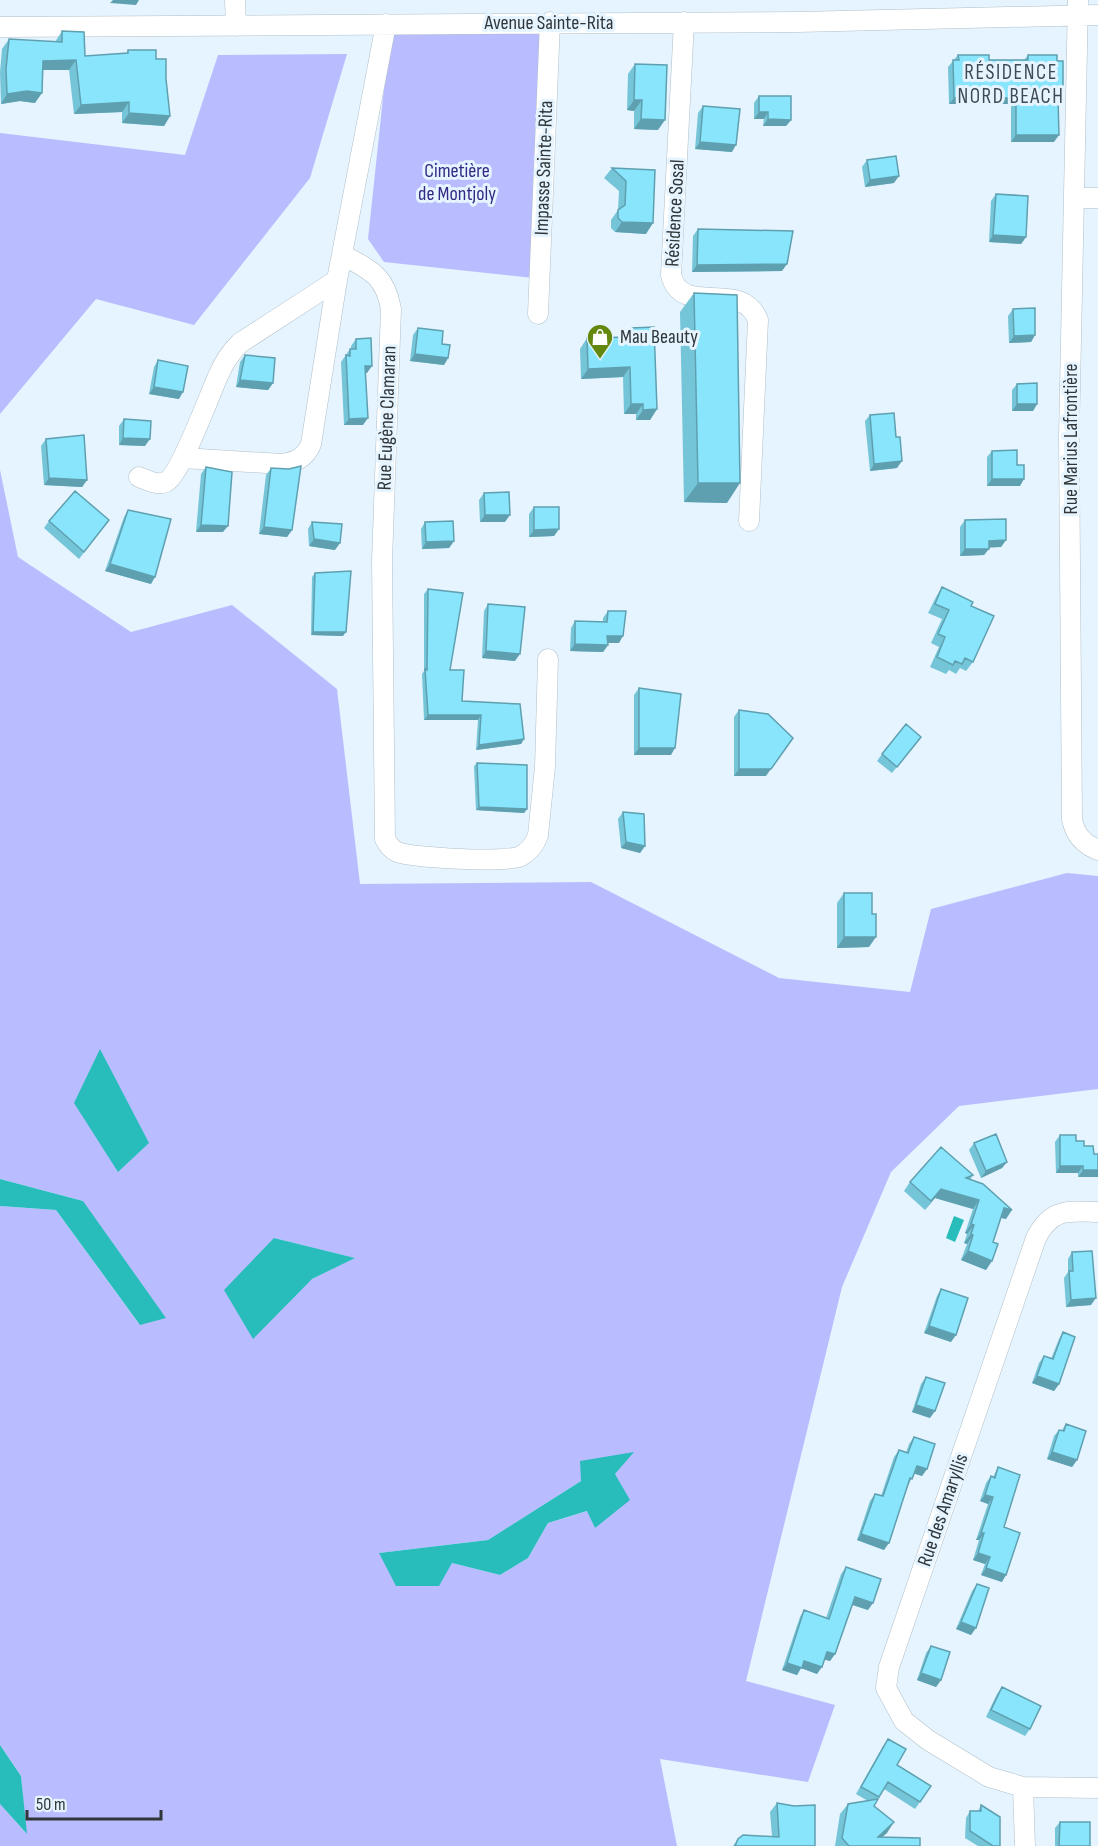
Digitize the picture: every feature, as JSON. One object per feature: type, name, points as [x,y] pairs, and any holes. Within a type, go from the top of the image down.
[{"type":"street","points":[[236,0],[236,26]]},
{"type":"street","name":"Avenue Sainte-Rita","points":[[0,27],[798,22],[1078,8],[1098,15]]},
{"type":"street","name":"Rue Marius Lafrontière","points":[[1078,8],[1069,437],[1072,819],[1077,836],[1098,850]]},
{"type":"street","name":"Impasse Sainte-Rita","points":[[538,314],[550,22]]},
{"type":"street","name":"Résidence Sosal","points":[[684,22],[671,275],[676,287],[685,295],[739,300],[749,306],[758,320],[749,521]]},
{"type":"street","points":[[183,458],[282,464],[297,461],[306,453],[311,444],[337,280],[386,24]]},
{"type":"street","points":[[1074,198],[1098,198]]},
{"type":"street","name":"Rue Eugène Clamaran","points":[[343,255],[379,277],[384,284],[391,309],[382,561],[385,839],[389,846],[405,854],[500,861],[520,856],[535,843],[538,835],[544,778],[548,659]]},
{"type":"street","points":[[139,477],[153,483],[166,482],[173,476],[219,373],[233,350],[245,338],[337,280]]},
{"type":"street","name":"Rue des Amaryllis","points":[[1023,1787],[989,1777],[915,1732],[904,1721],[886,1688],[889,1666],[1036,1238],[1046,1222],[1059,1213],[1098,1212]]},
{"type":"street","points":[[1025,1846],[1023,1787],[1098,1788]]},
{"type":"green space","name":"Cimetière de Montjoly","points":[[549,29],[533,278],[384,262],[368,239],[390,32]]},
{"type":"green space","points":[[347,54],[310,178],[194,325],[96,299],[0,414],[0,133],[185,155],[218,55]]},
{"type":"green space","points":[[0,470],[18,557],[131,632],[232,605],[337,689],[360,884],[591,882],[779,978],[910,992],[931,909],[1067,873],[1098,876],[1098,1089],[959,1106],[891,1172],[842,1287],[746,1681],[835,1705],[808,1782],[660,1759],[677,1846],[0,1846],[0,1804],[26,1833],[21,1776],[0,1745],[0,1206],[56,1210],[139,1324],[83,1201],[0,1179]],"holes":[[[274,1238],[354,1258],[312,1279]],[[633,1452],[615,1474],[595,1528],[588,1511],[548,1523],[528,1558],[500,1575],[452,1563],[379,1553],[488,1540],[581,1481]]]},
{"type":"shaded area","points":[[100,1049],[149,1143],[118,1172],[74,1103]]},
{"type":"shaded area","points":[[0,1179],[83,1201],[166,1318],[140,1325],[56,1210],[0,1206]]},
{"type":"shaded area","points":[[954,1216],[964,1220],[955,1242],[946,1238]]},
{"type":"shaded area","points":[[274,1238],[355,1258],[312,1279],[253,1339],[224,1290]]},
{"type":"shaded area","points":[[634,1452],[615,1474],[630,1500],[595,1528],[587,1511],[548,1523],[528,1558],[500,1575],[452,1563],[439,1586],[396,1586],[379,1553],[488,1540],[581,1481],[580,1461]]},
{"type":"shaded area","points":[[0,1745],[21,1776],[27,1834],[0,1804]]},
{"type":"building","points":[[62,31],[84,32],[85,56],[128,53],[128,50],[156,50],[156,59],[166,59],[170,116],[129,113],[129,102],[81,105],[76,60],[43,61],[42,93],[27,91],[7,94],[6,69],[9,39],[62,42]]},
{"type":"building","points":[[958,55],[989,55],[989,60],[1028,60],[1028,55],[1057,55],[1057,61],[1063,61],[1063,98],[1058,98],[1059,135],[1016,135],[1016,98],[954,98],[953,60],[959,60]]},
{"type":"building","points":[[635,64],[667,65],[665,120],[641,119],[642,100],[634,100]]},
{"type":"building","points":[[759,96],[791,96],[791,120],[768,119],[768,112],[759,112]]},
{"type":"building","points":[[703,106],[740,109],[736,145],[700,142]]},
{"type":"building","points":[[896,156],[899,176],[870,180],[867,160]]},
{"type":"building","points":[[612,168],[655,170],[653,223],[622,222],[618,218],[618,210],[625,205],[626,181]]},
{"type":"building","points":[[996,194],[1028,196],[1026,237],[993,235]]},
{"type":"building","points":[[698,229],[793,231],[787,264],[697,265]]},
{"type":"building","points":[[694,293],[737,295],[740,483],[698,483]]},
{"type":"building","points":[[1035,308],[1035,335],[1014,336],[1013,309]]},
{"type":"building","points":[[654,327],[657,409],[643,410],[643,404],[631,404],[630,367],[588,369],[587,338],[631,337],[631,328]]},
{"type":"building","points":[[418,328],[443,331],[442,344],[450,345],[448,358],[415,354]]},
{"type":"building","points":[[371,338],[372,366],[365,366],[368,418],[349,419],[346,355],[350,356],[350,349],[356,349],[356,339]]},
{"type":"building","points":[[245,355],[275,358],[273,383],[240,380]]},
{"type":"building","points":[[158,360],[188,366],[183,392],[154,387]]},
{"type":"building","points":[[1037,383],[1037,404],[1017,404],[1017,384]]},
{"type":"building","points":[[894,413],[896,437],[900,437],[902,461],[874,464],[870,415]]},
{"type":"building","points":[[124,419],[151,421],[150,439],[123,438]]},
{"type":"building","points":[[84,435],[87,480],[49,478],[46,439]]},
{"type":"building","points":[[1017,450],[1017,465],[1024,465],[1024,479],[992,479],[992,451]]},
{"type":"building","points":[[301,466],[292,530],[264,527],[271,468],[289,469]]},
{"type":"building","points":[[206,467],[232,472],[228,526],[201,525]]},
{"type":"building","points":[[75,491],[109,520],[84,552],[49,521]]},
{"type":"building","points":[[509,492],[510,515],[485,515],[484,493]]},
{"type":"building","points":[[534,507],[559,507],[559,529],[534,530]]},
{"type":"building","points":[[128,510],[171,519],[155,577],[110,564]]},
{"type":"building","points":[[1006,519],[1006,540],[989,541],[989,549],[965,549],[965,520]]},
{"type":"building","points":[[453,521],[454,541],[426,542],[425,522]]},
{"type":"building","points":[[312,522],[342,524],[340,543],[314,539]]},
{"type":"building","points":[[351,571],[346,632],[313,632],[315,573]]},
{"type":"building","points":[[942,587],[973,602],[971,606],[994,616],[973,662],[965,658],[962,664],[955,661],[953,665],[937,657],[945,637],[938,634],[949,610],[935,604]]},
{"type":"building","points":[[428,589],[463,593],[450,670],[464,670],[462,701],[520,704],[524,739],[479,745],[481,715],[428,715],[425,669],[427,670]]},
{"type":"building","points":[[488,604],[525,607],[520,654],[486,651]]},
{"type":"building","points":[[608,611],[626,611],[623,636],[607,636],[608,645],[575,644],[575,621],[607,622]]},
{"type":"building","points":[[639,688],[681,694],[675,748],[639,748]]},
{"type":"building","points":[[739,710],[768,714],[793,738],[771,769],[739,769]]},
{"type":"building","points":[[906,724],[921,737],[897,767],[882,754]]},
{"type":"building","points":[[477,763],[527,765],[527,809],[479,807]]},
{"type":"building","points":[[623,812],[644,814],[645,846],[626,842]]},
{"type":"building","points":[[844,893],[872,893],[872,914],[876,914],[876,937],[844,937]]},
{"type":"building","points":[[996,1134],[1007,1162],[986,1171],[974,1143]]},
{"type":"building","points":[[1060,1135],[1076,1135],[1076,1141],[1084,1141],[1084,1146],[1093,1146],[1094,1154],[1098,1154],[1098,1170],[1083,1170],[1083,1166],[1060,1166]]},
{"type":"building","points":[[941,1147],[973,1175],[966,1178],[983,1184],[1012,1210],[1004,1208],[993,1242],[998,1244],[992,1261],[968,1251],[973,1235],[971,1234],[974,1225],[971,1224],[979,1200],[941,1189],[931,1201],[910,1182]]},
{"type":"building","points":[[1092,1251],[1096,1298],[1071,1300],[1069,1271],[1073,1271],[1072,1252]]},
{"type":"building","points":[[941,1289],[968,1298],[956,1335],[929,1326]]},
{"type":"building","points":[[1063,1332],[1075,1337],[1059,1384],[1037,1376],[1044,1356],[1053,1359]]},
{"type":"building","points":[[926,1377],[945,1383],[935,1411],[916,1405]]},
{"type":"building","points":[[1066,1424],[1086,1431],[1077,1460],[1052,1452],[1059,1430],[1064,1431]]},
{"type":"building","points":[[914,1437],[935,1444],[927,1469],[917,1466],[912,1479],[910,1478],[889,1543],[861,1534],[875,1494],[883,1496],[899,1450],[908,1453]]},
{"type":"building","points":[[998,1467],[1020,1475],[1004,1527],[1020,1533],[1006,1575],[986,1568],[990,1557],[978,1553],[984,1533],[981,1533],[993,1497],[985,1495],[991,1476],[995,1478]]},
{"type":"building","points":[[846,1567],[881,1579],[873,1603],[855,1597],[835,1654],[827,1652],[822,1667],[804,1661],[802,1668],[787,1663],[804,1610],[829,1619]]},
{"type":"building","points":[[977,1584],[989,1588],[976,1628],[961,1622]]},
{"type":"building","points":[[931,1646],[950,1652],[941,1680],[921,1673]]},
{"type":"building","points":[[1002,1687],[1041,1706],[1030,1729],[991,1710]]},
{"type":"building","points":[[888,1739],[906,1749],[897,1765],[931,1786],[920,1802],[888,1782],[879,1797],[861,1787]]},
{"type":"building","points":[[878,1799],[874,1806],[894,1822],[878,1837],[920,1838],[920,1846],[849,1846],[842,1838],[848,1804]]},
{"type":"building","points":[[777,1803],[794,1806],[815,1805],[815,1846],[735,1846],[743,1835],[779,1837]]},
{"type":"building","points":[[981,1805],[1000,1817],[1000,1846],[993,1846],[970,1831],[970,1811],[981,1811]]},
{"type":"building","points":[[1060,1822],[1090,1822],[1090,1846],[1059,1846]]},
{"type":"place","name":"Mau Beauty","points":[[600,360]]},
{"type":"district","name":"RÉSIDENCE NORD BEACH","points":[[1011,84]]}]
